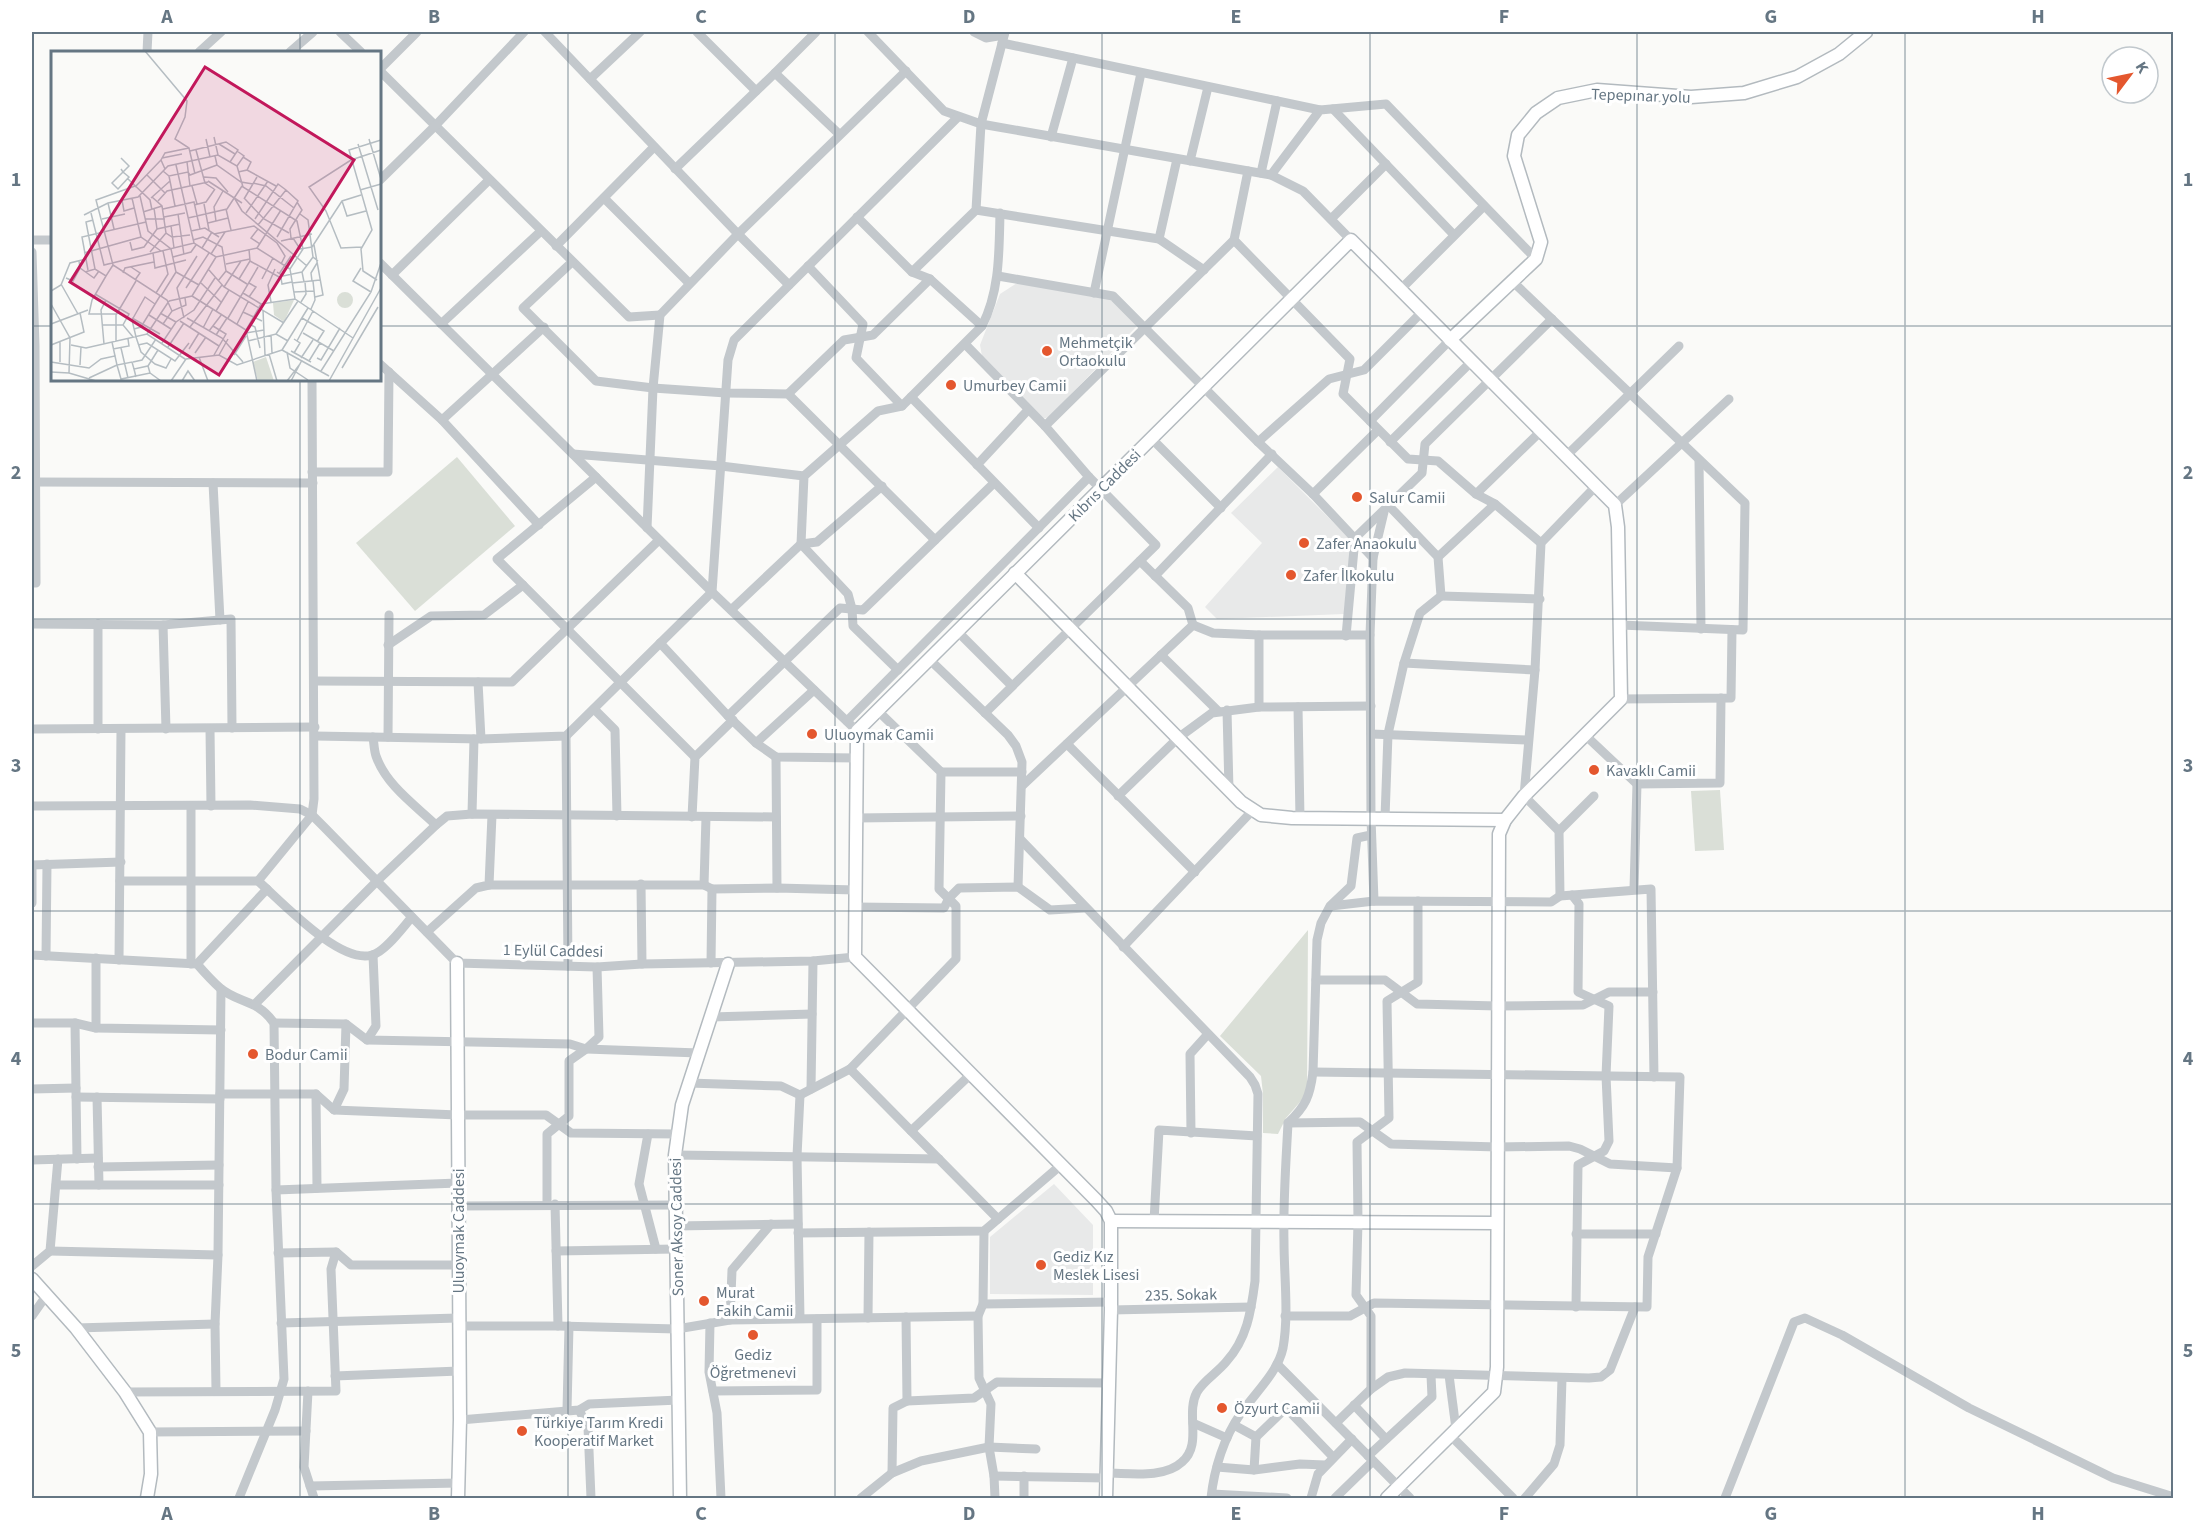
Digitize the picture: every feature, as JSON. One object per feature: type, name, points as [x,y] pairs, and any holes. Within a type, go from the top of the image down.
[{"type":"street","points":[[147,51],[148,32]]},
{"type":"street","points":[[200,51],[221,32]]},
{"type":"street","points":[[291,51],[313,32]]},
{"type":"street","points":[[340,32],[360,51]]},
{"type":"street","points":[[381,69],[417,32]]},
{"type":"street","points":[[381,179],[524,32]]},
{"type":"street","points":[[545,32],[789,285]]},
{"type":"street","points":[[590,79],[640,32]]},
{"type":"street","points":[[697,32],[756,91]]},
{"type":"street","points":[[675,169],[816,32]]},
{"type":"street","points":[[868,32],[944,111],[958,117],[981,124],[1271,175],[1303,191],[1615,505],[1618,527],[1621,699]]},
{"type":"street","points":[[974,32],[986,38],[1003,37],[1073,58],[1320,110],[1386,104],[1536,259],[1450,340],[1370,421]]},
{"type":"street","name":"Tepepınar yolu","points":[[1536,259],[1541,242],[1514,156],[1518,135],[1536,113],[1550,103],[1558,98],[1597,90],[1691,97],[1744,93],[1797,77],[1839,54],[1866,32]]},
{"type":"street","points":[[912,272],[976,210],[981,124],[1003,37]]},
{"type":"street","points":[[1052,136],[1073,58]]},
{"type":"street","points":[[381,71],[629,317],[660,315]]},
{"type":"street","points":[[647,528],[653,388],[660,315],[738,234],[906,71]]},
{"type":"street","points":[[1094,293],[1141,73]]},
{"type":"street","points":[[775,74],[839,134]]},
{"type":"street","points":[[1190,161],[1208,87]]},
{"type":"street","points":[[1261,173],[1277,101]]},
{"type":"street","points":[[1333,109],[1454,235]]},
{"type":"street","points":[[1271,175],[1320,110]]},
{"type":"street","points":[[32,729],[232,728],[373,737],[478,739],[567,736],[712,592],[728,360],[734,340],[958,117]]},
{"type":"street","points":[[556,246],[654,147]]},
{"type":"street","points":[[1159,239],[1177,159]]},
{"type":"street","points":[[1330,219],[1386,164]]},
{"type":"street","points":[[1045,426],[1234,240],[1248,171]]},
{"type":"street","points":[[392,275],[489,180]]},
{"type":"street","points":[[604,198],[689,283]]},
{"type":"street","points":[[1400,290],[1484,206]]},
{"type":"street","points":[[976,210],[1159,239],[1204,270]]},
{"type":"street","points":[[898,670],[853,626],[848,594],[801,544],[804,476],[878,411],[902,406],[982,326],[987,318],[998,276],[1000,213]]},
{"type":"street","points":[[857,217],[912,272],[930,279],[982,326]]},
{"type":"street","points":[[441,324],[541,231]]},
{"type":"street","points":[[32,240],[51,240]]},
{"type":"street","points":[[1234,240],[1350,359],[1343,394],[1390,442],[1408,459],[1438,461],[1476,494],[1495,504],[1540,543]]},
{"type":"street","name":"Kıbrıs Caddesi","points":[[857,731],[1351,240]]},
{"type":"street","points":[[32,252],[36,582],[32,583]]},
{"type":"street","points":[[572,262],[523,308],[596,381],[726,393],[788,394],[935,540]]},
{"type":"street","points":[[381,264],[712,592],[857,731],[855,957],[1106,1211],[1111,1221],[1106,1498]]},
{"type":"street","points":[[808,266],[862,324],[856,358],[902,406]]},
{"type":"street","points":[[998,276],[1113,296],[1258,442],[1314,494],[1373,558]]},
{"type":"street","points":[[788,394],[844,340],[873,335],[930,279]]},
{"type":"street","points":[[1512,281],[1744,503],[1743,630],[1620,625]]},
{"type":"street","points":[[1258,442],[1329,379],[1364,370],[1422,312]]},
{"type":"street","points":[[1347,636],[1355,538],[1422,472],[1425,444],[1552,319]]},
{"type":"street","points":[[442,420],[544,327]]},
{"type":"street","points":[[965,344],[1045,426],[1100,489],[1156,545],[985,713]]},
{"type":"street","points":[[1566,456],[1678,346]]},
{"type":"street","points":[[1390,442],[1471,362]]},
{"type":"street","points":[[381,365],[442,420],[539,525]]},
{"type":"street","points":[[312,472],[388,472],[389,372]]},
{"type":"street","points":[[258,880],[312,815],[314,799],[312,381]]},
{"type":"street","points":[[911,397],[1039,528]]},
{"type":"street","points":[[1615,505],[1729,399]]},
{"type":"street","points":[[977,465],[1028,410]]},
{"type":"street","points":[[1314,494],[1378,430]]},
{"type":"street","points":[[1476,494],[1540,430]]},
{"type":"street","points":[[1151,438],[1221,508]]},
{"type":"street","points":[[573,454],[721,466],[804,476]]},
{"type":"street","points":[[1155,576],[1272,454]]},
{"type":"street","points":[[1699,460],[1701,629]]},
{"type":"street","points":[[596,477],[497,559],[695,757]]},
{"type":"street","points":[[847,721],[1089,477]]},
{"type":"street","points":[[34,481],[313,483]]},
{"type":"street","points":[[213,483],[220,620]]},
{"type":"street","points":[[692,817],[695,757],[730,718],[784,661],[840,608],[863,610],[994,483]]},
{"type":"street","points":[[731,610],[801,544],[817,542],[882,486]]},
{"type":"street","points":[[1560,896],[1559,831],[1524,796],[1540,599],[1540,543],[1596,486]]},
{"type":"street","points":[[1438,557],[1495,504]]},
{"type":"street","points":[[1386,509],[1438,557],[1441,596]]},
{"type":"street","points":[[1374,901],[1371,835],[1370,635],[1373,558],[1386,509]]},
{"type":"street","points":[[315,681],[512,682],[659,540]]},
{"type":"street","points":[[1140,561],[1188,608],[1193,625]]},
{"type":"street","points":[[1015,573],[1241,802],[1261,816],[1505,819]]},
{"type":"street","points":[[388,645],[431,616],[484,615],[523,585]]},
{"type":"street","points":[[1385,818],[1388,734],[1404,663],[1420,612],[1441,596],[1540,599]]},
{"type":"street","points":[[388,737],[389,615]]},
{"type":"street","points":[[32,624],[163,625],[231,619],[232,728]]},
{"type":"street","points":[[98,624],[98,729]]},
{"type":"street","points":[[163,625],[166,729]]},
{"type":"street","points":[[1193,625],[1213,633],[1370,635]]},
{"type":"street","points":[[1023,785],[1193,625]]},
{"type":"street","points":[[1387,1498],[1494,1392],[1497,1377],[1499,834],[1505,819],[1524,796],[1621,699],[1731,698],[1732,630]]},
{"type":"street","points":[[957,631],[1012,686]]},
{"type":"street","points":[[1259,635],[1259,707]]},
{"type":"street","points":[[660,643],[730,718],[756,743],[776,757],[857,758]]},
{"type":"street","points":[[1161,655],[1223,711],[1229,790]]},
{"type":"street","points":[[929,659],[1008,735],[1016,746],[1022,762],[1023,785],[1018,887]]},
{"type":"street","points":[[1404,663],[1535,670]]},
{"type":"street","points":[[472,814],[478,739],[478,682]]},
{"type":"street","points":[[756,743],[814,690]]},
{"type":"street","points":[[1585,735],[1637,784],[1720,783],[1721,698]]},
{"type":"street","points":[[1118,796],[1200,719],[1223,711],[1259,707],[1371,706]]},
{"type":"street","points":[[1298,707],[1300,818]]},
{"type":"street","points":[[594,709],[615,730],[617,816]]},
{"type":"street","points":[[877,710],[941,772],[1022,772]]},
{"type":"street","points":[[119,960],[121,729]]},
{"type":"street","points":[[210,729],[211,806]]},
{"type":"street","points":[[1371,734],[1528,740]]},
{"type":"street","points":[[567,736],[568,966]]},
{"type":"street","points":[[373,737],[376,755],[394,786],[436,825]]},
{"type":"street","points":[[1067,744],[1195,872]]},
{"type":"street","points":[[776,757],[777,888]]},
{"type":"street","points":[[800,1095],[850,1069],[956,959],[956,906],[939,889],[941,772]]},
{"type":"street","points":[[1634,889],[1637,784]]},
{"type":"street","points":[[1559,831],[1594,795]]},
{"type":"street","points":[[32,806],[250,805],[300,809],[312,815],[457,963]]},
{"type":"street","points":[[191,806],[194,964]]},
{"type":"street","points":[[1123,947],[1253,810]]},
{"type":"street","points":[[255,1004],[377,881],[447,816],[472,814],[776,817]]},
{"type":"street","points":[[489,885],[492,815]]},
{"type":"street","points":[[856,818],[1021,816]]},
{"type":"street","points":[[706,817],[711,963]]},
{"type":"street","points":[[1287,1498],[1212,1496],[1213,1479],[1227,1438],[1277,1364],[1283,1348],[1284,1221],[1288,1123],[1301,1110],[1310,1093],[1313,1072],[1317,940],[1321,923],[1330,906],[1351,886],[1358,838],[1371,835]]},
{"type":"street","points":[[994,1476],[1156,1473],[1173,1469],[1184,1462],[1190,1453],[1194,1437],[1193,1407],[1197,1392],[1227,1362],[1241,1342],[1251,1307],[1255,1281],[1258,1094],[1256,1085],[1020,839]]},
{"type":"street","points":[[46,903],[32,903],[32,865],[121,862]]},
{"type":"street","points":[[46,956],[47,864]]},
{"type":"street","points":[[120,881],[258,880],[321,938],[343,950],[363,956],[373,955],[384,948],[412,917]]},
{"type":"street","points":[[427,932],[476,888],[489,885],[641,884],[856,890]]},
{"type":"street","points":[[641,884],[642,964]]},
{"type":"street","points":[[855,907],[944,908],[949,898],[959,888],[1018,887],[1050,910],[1085,908]]},
{"type":"street","points":[[194,964],[267,889]]},
{"type":"street","points":[[1330,906],[1374,901],[1551,902],[1560,896],[1651,889],[1654,1077]]},
{"type":"street","points":[[1572,895],[1579,904],[1578,992],[1609,1006],[1606,1076],[1609,1141],[1604,1151],[1578,1166],[1576,1306]]},
{"type":"street","points":[[1371,1389],[1371,1316],[1356,1295],[1357,1142],[1389,1118],[1387,1001],[1418,982],[1418,901]]},
{"type":"street","points":[[32,955],[194,964],[221,989],[255,1004],[274,1023],[276,1190],[284,1379],[239,1498]]},
{"type":"street","points":[[367,1040],[376,1026],[373,955]]},
{"type":"street","name":"1 Eylül Caddesi","points":[[457,963],[597,967],[813,961],[855,957]]},
{"type":"street","points":[[96,958],[96,1028]]},
{"type":"street","points":[[811,1089],[813,961]]},
{"type":"street","name":"Uluoymak Caddesi","points":[[457,963],[458,1498]]},
{"type":"street","name":"Soner Aksoy Caddesi","points":[[680,1498],[675,1155],[682,1105],[728,964]]},
{"type":"street","points":[[558,1326],[556,1251],[547,1134],[568,1116],[569,1061],[599,1037],[597,967]]},
{"type":"street","points":[[1316,980],[1385,980],[1417,1004],[1583,1005],[1609,992],[1653,992]]},
{"type":"street","points":[[216,1391],[215,1324],[221,989]]},
{"type":"street","points":[[710,1017],[812,1014]]},
{"type":"street","points":[[32,1023],[75,1023],[96,1028],[221,1030]]},
{"type":"street","points":[[75,1023],[76,1159]]},
{"type":"street","points":[[274,1023],[346,1024],[367,1040],[570,1044],[586,1049],[699,1053]]},
{"type":"street","points":[[334,1110],[345,1089],[346,1024]]},
{"type":"street","points":[[1191,1133],[1190,1054],[1208,1034]]},
{"type":"street","points":[[850,1069],[998,1219]]},
{"type":"street","points":[[1285,1316],[1350,1316],[1374,1303],[1647,1307],[1648,1257],[1677,1168],[1680,1077],[1313,1072]]},
{"type":"street","points":[[911,1131],[971,1074]]},
{"type":"street","points":[[689,1083],[781,1086],[800,1095]]},
{"type":"street","points":[[32,1089],[97,1097],[316,1094],[334,1110],[458,1115],[546,1115],[571,1133],[678,1134]]},
{"type":"street","points":[[316,1094],[317,1188]]},
{"type":"street","points":[[800,1095],[797,1156],[800,1318]]},
{"type":"street","points":[[97,1097],[99,1185]]},
{"type":"street","points":[[1288,1123],[1360,1122],[1391,1144],[1497,1147],[1569,1146],[1610,1164],[1677,1168]]},
{"type":"street","points":[[1154,1221],[1159,1130],[1257,1136]]},
{"type":"street","points":[[648,1134],[639,1184],[656,1249]]},
{"type":"street","points":[[675,1155],[939,1159]]},
{"type":"street","points":[[50,1251],[58,1159]]},
{"type":"street","points":[[32,1160],[76,1159],[98,1162],[219,1165]]},
{"type":"street","points":[[676,1226],[771,1224],[869,1232],[984,1231],[1061,1165]]},
{"type":"street","points":[[276,1190],[458,1183]]},
{"type":"street","points":[[56,1185],[219,1185]]},
{"type":"street","points":[[458,1206],[675,1205]]},
{"type":"street","points":[[1111,1221],[1497,1223]]},
{"type":"street","points":[[730,1320],[732,1270],[771,1224]]},
{"type":"street","points":[[984,1231],[983,1304],[978,1316],[978,1378],[991,1404],[989,1447],[995,1498]]},
{"type":"street","points":[[868,1318],[869,1232]]},
{"type":"street","points":[[1576,1234],[1656,1234]]},
{"type":"street","points":[[556,1251],[676,1249]]},
{"type":"street","points":[[32,1266],[50,1251],[218,1255]]},
{"type":"street","points":[[278,1253],[336,1252],[351,1264],[458,1265]]},
{"type":"street","points":[[125,1392],[336,1392],[331,1269],[336,1252]]},
{"type":"street","points":[[32,1279],[76,1328],[125,1392],[150,1432],[151,1474],[147,1498]]},
{"type":"street","points":[[32,1316],[46,1296]]},
{"type":"street","name":"235. Sokak","points":[[983,1304],[1251,1307]]},
{"type":"street","points":[[1336,1423],[1371,1389],[1388,1377],[1405,1373],[1497,1377],[1601,1377],[1610,1370],[1635,1307]]},
{"type":"street","points":[[281,1323],[333,1320],[678,1329],[730,1320],[978,1316]]},
{"type":"street","points":[[906,1317],[907,1401]]},
{"type":"street","points":[[1725,1498],[1794,1322],[1805,1318],[1842,1335],[1969,1408],[2113,1478],[2174,1497]]},
{"type":"street","points":[[713,1391],[817,1390],[817,1319]]},
{"type":"street","points":[[710,1323],[709,1372],[717,1413],[721,1498]]},
{"type":"street","points":[[76,1328],[215,1324]]},
{"type":"street","points":[[567,1410],[569,1326]]},
{"type":"street","points":[[1277,1364],[1410,1498]]},
{"type":"street","points":[[335,1376],[459,1371]]},
{"type":"street","points":[[1335,1498],[1386,1439],[1432,1397],[1431,1375]]},
{"type":"street","points":[[1449,1375],[1453,1432],[1513,1498]]},
{"type":"street","points":[[1525,1498],[1554,1464],[1560,1445],[1562,1378]]},
{"type":"street","points":[[892,1473],[893,1408],[907,1401],[974,1398],[997,1382],[1109,1383]]},
{"type":"street","points":[[308,1391],[304,1467],[314,1498]]},
{"type":"street","points":[[459,1420],[579,1410],[589,1404],[679,1400]]},
{"type":"street","points":[[1354,1405],[1386,1439]]},
{"type":"street","points":[[1254,1470],[1256,1437],[1286,1408],[1333,1457]]},
{"type":"street","points":[[579,1410],[588,1427],[591,1498]]},
{"type":"street","points":[[1193,1423],[1227,1438]]},
{"type":"street","points":[[1234,1425],[1256,1437]]},
{"type":"street","points":[[150,1432],[306,1431]]},
{"type":"street","points":[[1311,1498],[1318,1474],[1352,1439]]},
{"type":"street","points":[[861,1498],[892,1473],[921,1461],[989,1447],[1036,1449]]},
{"type":"street","points":[[1217,1467],[1254,1470],[1300,1464],[1325,1466]]},
{"type":"street","points":[[1024,1476],[1024,1498]]},
{"type":"street","points":[[310,1486],[459,1483]]},
{"type":"shaded area","name":"Mehmetçik Ortaokulu","points":[[1017,283],[1112,299],[1138,325],[1049,417],[1042,419],[982,356],[980,345],[1000,294]]},
{"type":"shaded area","points":[[457,457],[515,526],[415,611],[356,543]]},
{"type":"shaded area","name":"Zafer İlkokulu","points":[[1278,467],[1351,540],[1344,614],[1217,619],[1205,607],[1262,543],[1231,513]]},
{"type":"shaded area","points":[[1720,790],[1724,850],[1695,851],[1691,791]]},
{"type":"shaded area","points":[[1308,930],[1307,1094],[1286,1118],[1278,1134],[1263,1133],[1261,1076],[1220,1036]]},
{"type":"shaded area","name":"Gediz Kız Meslek Lisesi","points":[[1054,1184],[1093,1225],[1093,1295],[990,1294],[990,1237]]},
{"type":"place","name":"Mehmetçik Ortaokulu","points":[[1047,351]]},
{"type":"place","name":"Umurbey Camii","points":[[951,385]]},
{"type":"place","name":"Salur Camii","points":[[1357,497]]},
{"type":"place","name":"Zafer Anaokulu","points":[[1304,543]]},
{"type":"place","name":"Zafer İlkokulu","points":[[1291,575]]},
{"type":"place","name":"Uluoymak Camii","points":[[812,734]]},
{"type":"place","name":"Kavaklı Camii","points":[[1594,770]]},
{"type":"place","name":"Bodur Camii","points":[[253,1054]]},
{"type":"place","name":"Gediz Kız Meslek Lisesi","points":[[1041,1265]]},
{"type":"place","name":"Murat Fakih Camii","points":[[704,1301]]},
{"type":"place","name":"Gediz Öğretmenevi","points":[[753,1335]]},
{"type":"place","name":"Özyurt Camii","points":[[1222,1408]]},
{"type":"place","name":"Türkiye Tarım Kredi Kooperatif Market","points":[[522,1431]]}]
